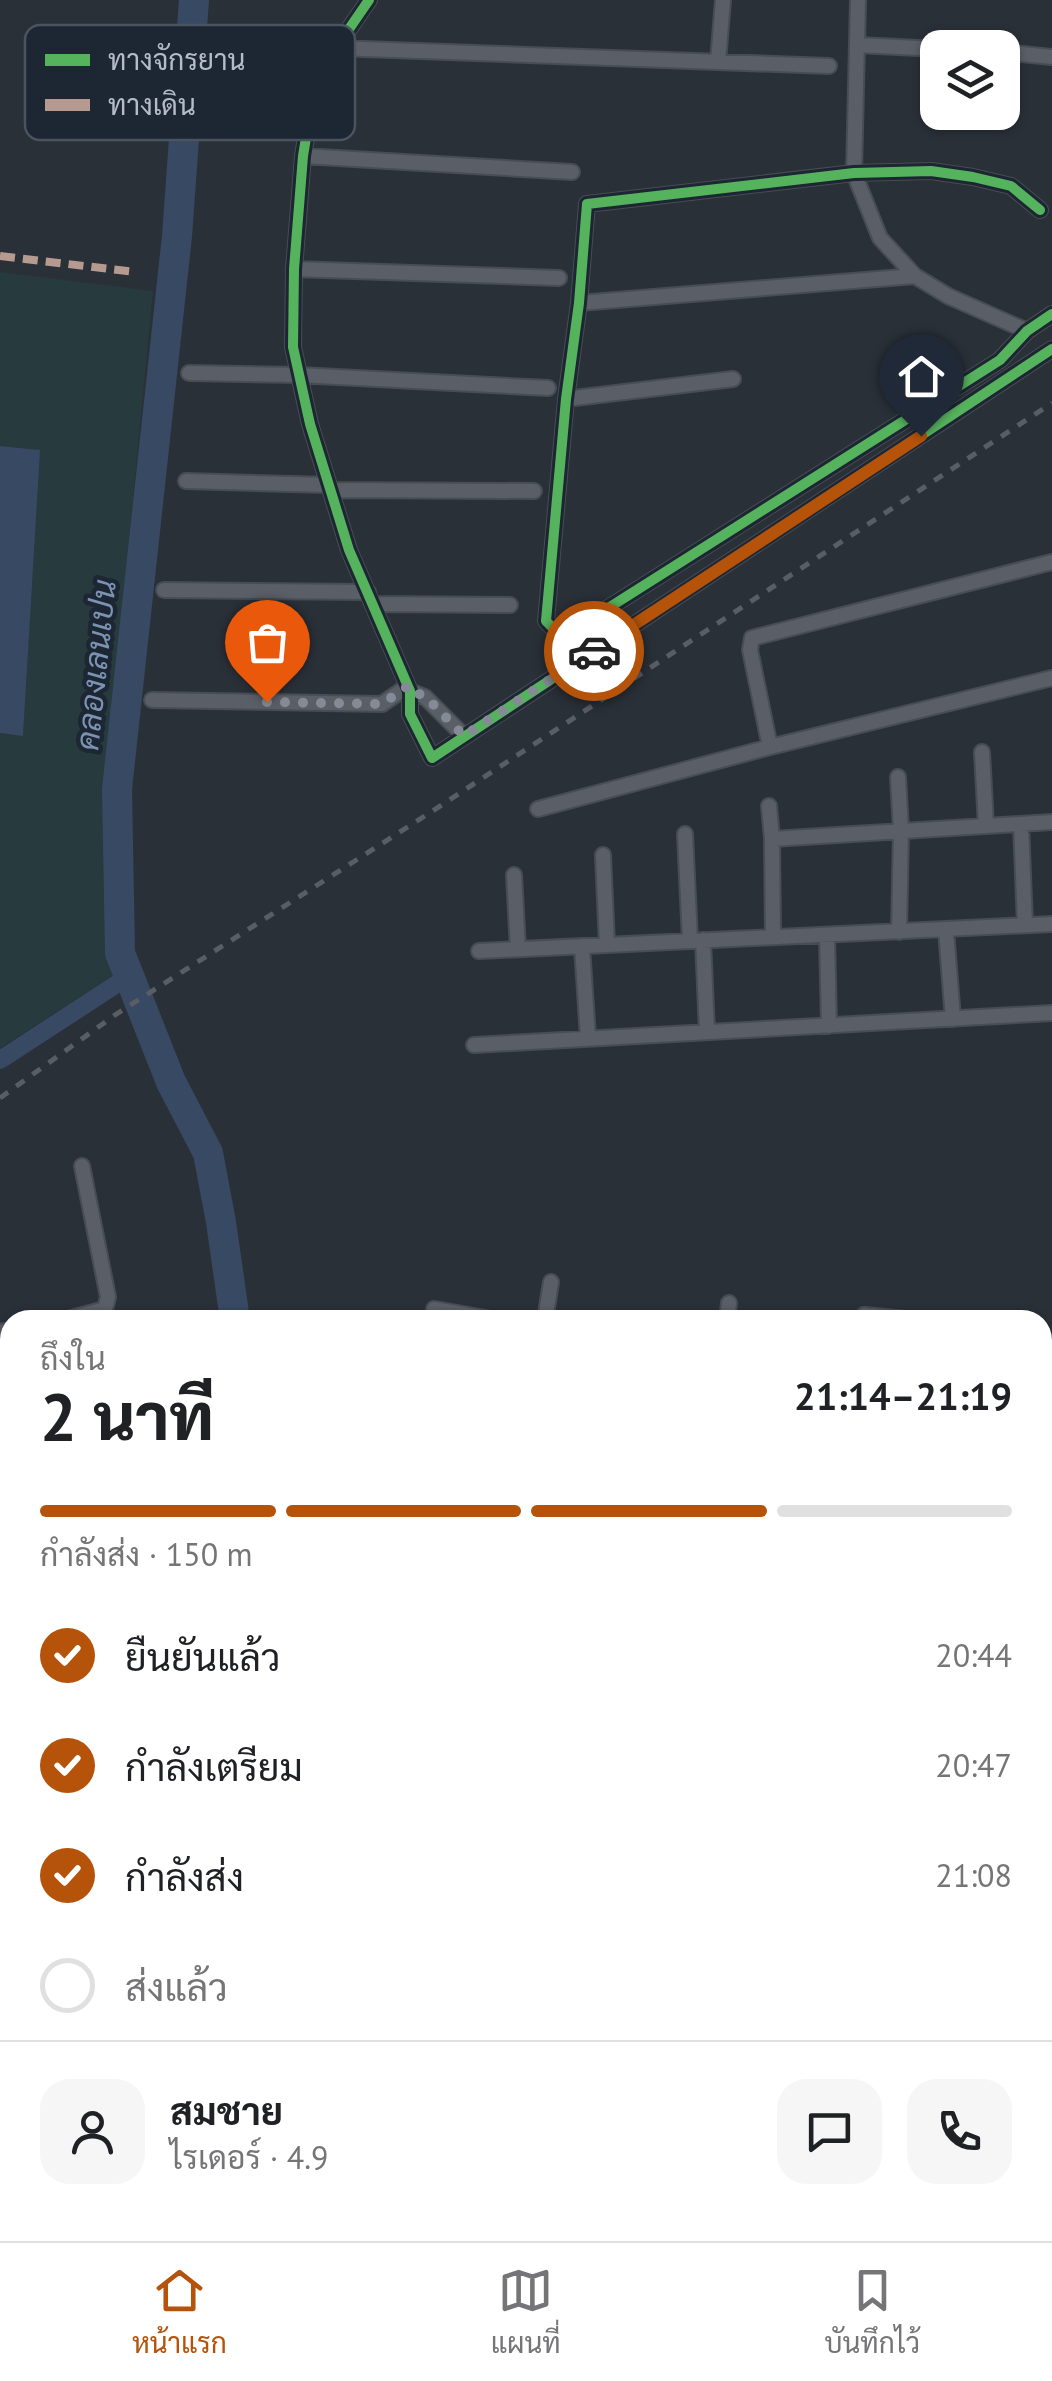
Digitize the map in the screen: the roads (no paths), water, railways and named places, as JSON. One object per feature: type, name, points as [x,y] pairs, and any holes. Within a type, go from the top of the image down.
[{"type":"street","points":[[352,25],[369,0]]},
{"type":"street","points":[[718,62],[723,0]]},
{"type":"street","points":[[858,0],[854,174],[880,238],[915,276],[948,296],[1026,330]]},
{"type":"street","points":[[858,45],[920,48]]},
{"type":"street","points":[[355,49],[828,66]]},
{"type":"street","points":[[1020,53],[1052,56]]},
{"type":"street","points":[[306,140],[294,270],[293,347],[310,424],[349,550],[409,689],[410,714],[432,758],[1052,349]]},
{"type":"street","points":[[303,156],[572,172]]},
{"type":"street","points":[[1040,210],[1011,186],[932,172],[854,174],[587,204],[546,622],[556,630],[572,631],[1000,360],[1026,330],[1052,314]]},
{"type":"street","points":[[294,270],[559,278]]},
{"type":"street","points":[[578,302],[915,276]]},
{"type":"street","points":[[189,373],[299,374],[548,388]]},
{"type":"street","points":[[566,399],[733,380]]},
{"type":"street","points":[[186,482],[534,491]]},
{"type":"street","points":[[770,747],[750,650],[752,638],[1052,562]]},
{"type":"street","points":[[164,590],[510,606]]},
{"type":"street","points":[[538,808],[1052,678]]},
{"type":"street","points":[[409,689],[425,696],[464,736]]},
{"type":"street","points":[[152,700],[382,704],[409,689]]},
{"type":"street","points":[[982,752],[986,826]]},
{"type":"street","points":[[898,776],[899,932]]},
{"type":"street","points":[[769,806],[772,937]]},
{"type":"street","points":[[772,839],[1052,822]]},
{"type":"street","points":[[1021,824],[1026,925]]},
{"type":"street","points":[[685,834],[708,1032]]},
{"type":"street","points":[[604,855],[608,945]]},
{"type":"street","points":[[514,875],[518,950]]},
{"type":"street","points":[[479,951],[1052,924]]},
{"type":"street","points":[[946,930],[953,1019]]},
{"type":"street","points":[[827,936],[829,1026]]},
{"type":"street","points":[[582,946],[588,1038]]},
{"type":"street","points":[[474,1045],[1052,1013]]},
{"type":"street","points":[[82,1166],[108,1297],[102,1310]]},
{"type":"street","points":[[547,1310],[551,1282]]},
{"type":"street","points":[[728,1310],[729,1303]]},
{"type":"street","points":[[434,1309],[440,1310]]},
{"type":"water","points":[[0,446],[40,450],[23,736],[0,733]]},
{"type":"waterway","name":"คลองเลนเปน","points":[[192,25],[194,0]]},
{"type":"waterway","name":"คลองเลนเปน","points":[[184,140],[117,789],[120,953],[171,1082],[208,1153],[234,1310]]},
{"type":"waterway","points":[[0,1060],[129,976]]},
{"type":"railway","points":[[0,1098],[115,1015],[1052,403]]}]
